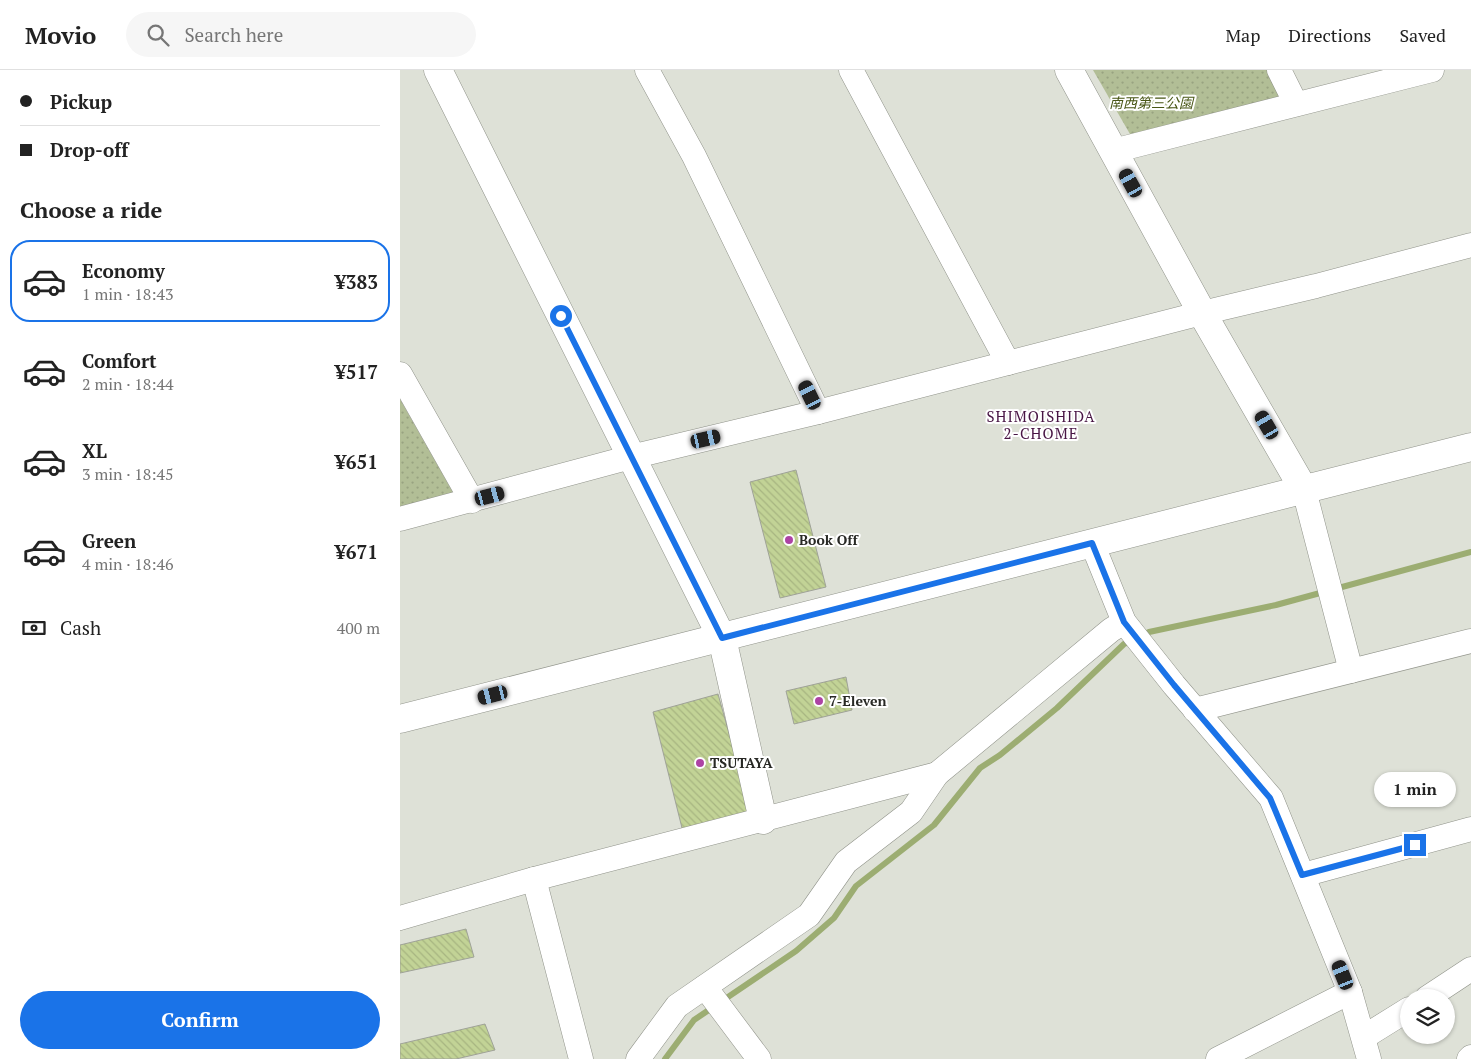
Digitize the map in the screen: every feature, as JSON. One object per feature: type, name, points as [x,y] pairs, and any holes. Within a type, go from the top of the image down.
[{"type":"street","points":[[438,70],[722,638],[763,820]]},
{"type":"street","points":[[647,70],[694,156],[818,412]]},
{"type":"street","points":[[851,70],[1008,363]]},
{"type":"street","points":[[1069,70],[1202,313],[1304,490],[1351,671]]},
{"type":"street","points":[[1279,70],[1296,104]]},
{"type":"street","points":[[1113,150],[1432,70]]},
{"type":"street","points":[[400,519],[631,457],[818,412],[1471,245]]},
{"type":"street","points":[[400,374],[472,501]]},
{"type":"street","points":[[400,719],[1471,447]]},
{"type":"street","points":[[1092,543],[1126,624],[1195,710],[1270,798],[1350,992],[1366,1048],[1400,1017]]},
{"type":"street","points":[[638,1059],[677,1006],[711,994],[809,914],[846,862],[911,812],[937,774],[1111,630],[1126,624]]},
{"type":"street","points":[[1195,710],[1471,641]]},
{"type":"street","points":[[400,918],[534,879],[937,774]]},
{"type":"street","points":[[1302,875],[1471,829]]},
{"type":"street","points":[[534,879],[581,1059]]},
{"type":"street","points":[[1441,989],[1471,969]]},
{"type":"street","points":[[1218,1059],[1350,992]]},
{"type":"street","points":[[711,994],[759,1059]]},
{"type":"green space","name":"南西第三公園","points":[[1093,70],[1273,70],[1288,101],[1134,141]]},
{"type":"green space","points":[[400,399],[454,494],[400,509]]},
{"type":"building","points":[[796,470],[826,587],[780,598],[750,482]]},
{"type":"building","points":[[846,677],[852,710],[794,724],[786,691]]},
{"type":"building","points":[[718,694],[752,816],[683,832],[653,712]]},
{"type":"building","points":[[466,929],[474,957],[400,973],[400,945]]},
{"type":"building","points":[[485,1024],[495,1050],[456,1059],[400,1059],[400,1044]]},
{"type":"waterway","points":[[665,1059],[694,1020],[796,951],[834,918],[856,886],[934,825],[980,768],[1000,755],[1057,708],[1124,644],[1149,632],[1276,605],[1471,552]]},
{"type":"place","name":"Book Off","points":[[789,540]]},
{"type":"place","name":"7-Eleven","points":[[819,701]]},
{"type":"place","name":"TSUTAYA","points":[[700,763]]},
{"type":"district","name":"SHIMOISHIDA 2-CHOME","points":[[1041,426]]},
{"type":"route","points":[[561,316],[722,638],[1092,543],[1124,622],[1174,685],[1270,798],[1302,875],[1415,845]]}]
